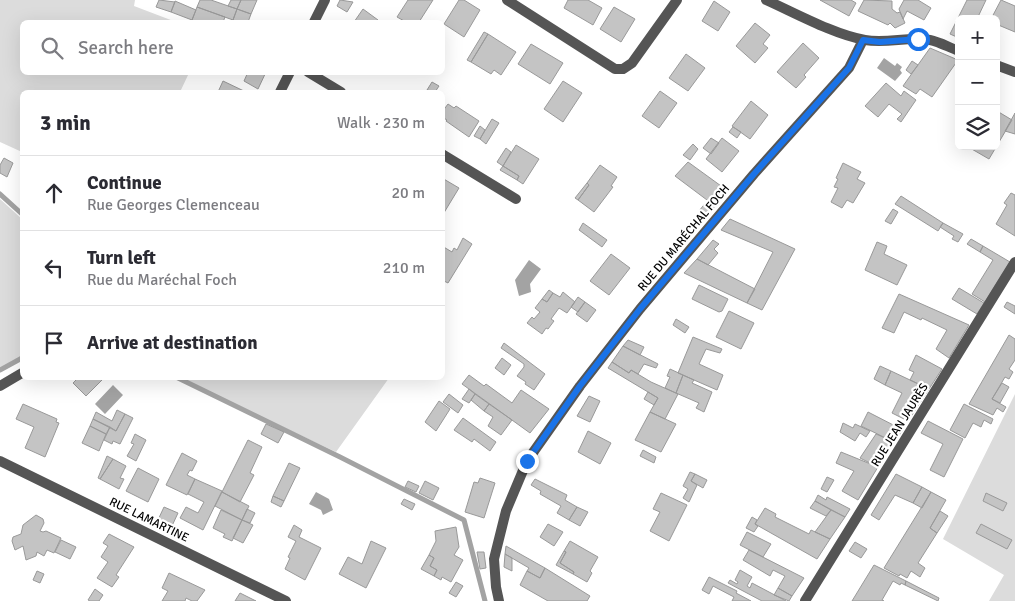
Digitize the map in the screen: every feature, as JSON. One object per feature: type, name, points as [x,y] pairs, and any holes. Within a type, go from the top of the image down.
[{"type":"street","points":[[315,20],[325,0]]},
{"type":"street","points":[[507,0],[615,68],[623,69],[632,63],[677,0]]},
{"type":"street","points":[[766,0],[863,40],[880,42],[918,39],[932,40],[955,49]]},
{"type":"street","name":"RUE DU MARÉCHAL FOCH","points":[[499,601],[494,560],[506,510],[527,461],[580,386],[640,309],[754,174],[849,68],[863,40]]},
{"type":"street","points":[[1000,66],[1015,72]]},
{"type":"street","points":[[281,90],[288,75]]},
{"type":"street","points":[[313,75],[338,90]]},
{"type":"street","points":[[445,156],[516,199]]},
{"type":"street","name":"RUE JEAN JAURÈS","points":[[805,601],[1015,262]]},
{"type":"street","points":[[0,386],[20,374]]},
{"type":"street","name":"RUE LAMARTINE","points":[[0,461],[286,601]]},
{"type":"shaded area","points":[[0,0],[135,0],[134,6],[171,20],[20,20],[20,75],[188,75],[181,90],[20,90],[20,151],[0,142]]},
{"type":"shaded area","points":[[884,58],[895,66],[897,63],[902,67],[900,70],[902,73],[895,81],[877,68]]},
{"type":"shaded area","points":[[0,199],[20,217],[20,361],[0,372]]},
{"type":"shaded area","points":[[529,260],[541,269],[530,284],[531,292],[519,296],[515,280]]},
{"type":"shaded area","points":[[182,380],[388,380],[336,452]]},
{"type":"shaded area","points":[[113,385],[123,395],[105,414],[95,404]]},
{"type":"shaded area","points":[[1015,394],[1015,601],[989,601],[1004,575],[943,539]]},
{"type":"shaded area","points":[[316,492],[329,499],[333,510],[323,515],[321,510],[309,504]]},
{"type":"building","points":[[159,0],[175,2],[171,12],[156,7]]},
{"type":"building","points":[[200,0],[211,0],[237,9],[233,20],[197,7]]},
{"type":"building","points":[[231,0],[241,0],[237,9],[228,6]]},
{"type":"building","points":[[241,0],[257,0],[251,14],[237,9]]},
{"type":"building","points":[[340,0],[353,2],[347,12],[337,6]]},
{"type":"building","points":[[408,0],[433,0],[420,20],[402,20],[397,17]]},
{"type":"building","points":[[459,0],[464,0],[480,10],[464,37],[445,25]]},
{"type":"building","points":[[568,0],[588,0],[602,8],[593,25],[564,8]]},
{"type":"building","points":[[820,0],[851,0],[856,3],[849,16]]},
{"type":"building","points":[[864,0],[892,1],[892,9],[897,13],[900,12],[905,23],[895,28],[890,23],[888,25],[858,11]]},
{"type":"building","points":[[904,0],[918,0],[931,8],[924,20],[907,11],[903,19],[899,9]]},
{"type":"building","points":[[967,0],[986,0],[979,15],[960,15]]},
{"type":"building","points":[[1001,0],[1015,6],[1015,32],[1000,26],[1000,15],[993,15]]},
{"type":"building","points":[[175,1],[196,10],[192,20],[171,12]]},
{"type":"building","points":[[714,1],[730,12],[718,31],[702,21]]},
{"type":"building","points":[[197,7],[225,17],[224,20],[192,20]]},
{"type":"building","points":[[614,7],[635,19],[621,42],[600,29]]},
{"type":"building","points":[[237,9],[251,14],[249,20],[233,20]]},
{"type":"building","points":[[363,9],[378,20],[355,20]]},
{"type":"building","points":[[755,23],[770,35],[763,44],[768,48],[755,63],[736,46]]},
{"type":"building","points":[[955,24],[955,36],[950,34]]},
{"type":"building","points":[[484,32],[488,34],[471,62],[467,60]]},
{"type":"building","points":[[488,34],[516,52],[501,75],[494,70],[491,74],[471,62]]},
{"type":"building","points":[[803,43],[819,58],[804,75],[806,77],[796,88],[777,72]]},
{"type":"building","points":[[531,44],[563,63],[550,84],[518,64]]},
{"type":"building","points":[[930,48],[955,59],[955,64],[932,97],[920,89],[916,94],[903,86]]},
{"type":"building","points":[[686,54],[705,68],[688,91],[669,78]]},
{"type":"building","points":[[912,61],[918,65],[911,74],[906,70]]},
{"type":"building","points":[[247,75],[265,75],[258,89],[244,81]]},
{"type":"building","points":[[223,81],[242,90],[219,90]]},
{"type":"building","points":[[563,81],[582,93],[563,122],[544,109]]},
{"type":"building","points":[[432,82],[439,86],[436,90],[427,90]]},
{"type":"building","points":[[886,83],[901,96],[904,91],[916,100],[901,122],[897,119],[902,114],[889,104],[878,117],[865,106]]},
{"type":"building","points":[[660,91],[677,103],[659,128],[642,116]]},
{"type":"building","points":[[751,101],[768,115],[750,139],[732,126]]},
{"type":"building","points":[[448,104],[454,108],[456,106],[479,121],[469,137],[446,121],[445,108]]},
{"type":"building","points":[[1000,113],[1012,120],[1000,140]]},
{"type":"building","points":[[1015,113],[1015,134],[1005,131]]},
{"type":"building","points":[[492,119],[499,123],[486,144],[480,139]]},
{"type":"building","points":[[480,126],[485,130],[480,139],[474,136]]},
{"type":"building","points":[[733,127],[741,132],[737,138],[729,132]]},
{"type":"building","points":[[711,138],[719,143],[711,154],[703,148]]},
{"type":"building","points":[[722,138],[739,151],[722,172],[706,159]]},
{"type":"building","points":[[693,144],[698,149],[690,160],[683,155]]},
{"type":"building","points":[[516,145],[539,159],[523,184],[517,180],[519,176],[503,166]]},
{"type":"building","points":[[506,148],[511,152],[503,166],[497,162]]},
{"type":"building","points":[[973,150],[994,150],[989,159]]},
{"type":"building","points":[[4,158],[13,163],[7,177],[0,173],[0,165]]},
{"type":"building","points":[[688,162],[728,191],[715,206],[675,176]]},
{"type":"building","points":[[843,163],[861,172],[857,179],[865,183],[853,203],[847,200],[842,208],[831,202],[838,188],[834,187]]},
{"type":"building","points":[[600,165],[617,177],[611,186],[613,187],[594,212],[578,200]]},
{"type":"building","points":[[503,166],[519,176],[517,180],[500,170]]},
{"type":"building","points":[[445,180],[459,188],[445,211]]},
{"type":"building","points":[[587,183],[589,185],[578,200],[575,198]]},
{"type":"building","points":[[1011,193],[1015,195],[1015,236],[996,224],[1007,205],[1004,203]]},
{"type":"building","points":[[901,196],[943,223],[938,231],[895,204]]},
{"type":"building","points":[[707,201],[715,206],[706,217],[699,211]]},
{"type":"building","points":[[893,209],[898,212],[891,224],[885,221]]},
{"type":"building","points":[[730,219],[795,249],[762,310],[747,303],[773,252],[721,230]]},
{"type":"building","points":[[583,223],[607,240],[602,247],[579,230]]},
{"type":"building","points":[[943,223],[963,234],[958,242],[952,239],[954,236],[940,227]]},
{"type":"building","points":[[463,238],[472,244],[448,283],[445,282],[445,248],[452,252],[454,248],[457,250]]},
{"type":"building","points":[[971,239],[983,246],[980,252],[967,244]]},
{"type":"building","points":[[713,240],[719,244],[714,249],[718,253],[708,265],[697,259]]},
{"type":"building","points":[[877,242],[887,246],[884,254],[907,265],[897,285],[865,270]]},
{"type":"building","points":[[983,246],[1010,262],[985,302],[972,294],[993,260],[980,252]]},
{"type":"building","points":[[611,254],[630,268],[609,295],[590,281]]},
{"type":"building","points":[[697,259],[755,289],[747,303],[684,273]]},
{"type":"building","points":[[699,285],[728,299],[722,311],[719,312],[692,299]]},
{"type":"building","points":[[959,288],[984,303],[977,314],[952,299]]},
{"type":"building","points":[[549,290],[553,293],[547,302],[542,299]]},
{"type":"building","points":[[563,292],[575,302],[567,313],[559,308],[551,319],[554,321],[542,334],[527,323],[540,312],[535,308],[542,299],[547,302],[553,293],[560,297]]},
{"type":"building","points":[[899,294],[969,325],[949,358],[936,349],[947,330],[922,318],[921,320],[904,312],[894,333],[882,328]]},
{"type":"building","points":[[578,297],[585,302],[578,312],[571,307]]},
{"type":"building","points":[[585,302],[596,310],[587,322],[576,314]]},
{"type":"building","points":[[1007,302],[1015,306],[1015,314],[1004,307]]},
{"type":"building","points":[[729,311],[754,323],[741,349],[716,337]]},
{"type":"building","points":[[676,319],[689,327],[685,333],[673,325]]},
{"type":"building","points":[[1009,335],[1015,339],[1015,360],[1009,369],[1013,372],[1009,379],[1005,377],[992,399],[1006,407],[1003,412],[997,408],[993,415],[969,404]]},
{"type":"building","points":[[693,337],[722,349],[720,353],[706,349],[699,364],[723,375],[717,390],[678,373]]},
{"type":"building","points":[[628,340],[644,347],[640,355],[623,346]]},
{"type":"building","points":[[504,343],[545,374],[534,390],[517,376],[524,367],[524,364],[501,348]]},
{"type":"building","points":[[623,346],[658,364],[656,368],[644,364],[638,374],[631,370],[629,373],[612,362]]},
{"type":"building","points":[[916,355],[942,369],[929,389],[910,380],[914,372],[909,370]]},
{"type":"building","points":[[502,358],[511,365],[504,375],[495,368]]},
{"type":"building","points":[[612,362],[629,373],[631,370],[651,382],[678,394],[665,419],[650,412],[658,398],[608,368]]},
{"type":"building","points":[[880,366],[891,371],[885,385],[874,379]]},
{"type":"building","points":[[670,369],[683,375],[676,393],[665,388],[670,377],[667,376]]},
{"type":"building","points":[[891,371],[929,389],[908,421],[892,413],[902,393],[885,385]]},
{"type":"building","points":[[469,375],[484,386],[486,384],[512,403],[521,390],[549,409],[530,433],[462,384]]},
{"type":"building","points":[[683,375],[694,380],[692,383],[712,392],[704,412],[696,408],[699,403],[676,393]]},
{"type":"building","points":[[76,380],[102,380],[86,396],[73,383]]},
{"type":"building","points":[[1002,383],[1009,387],[1000,403],[992,399]]},
{"type":"building","points":[[469,389],[475,394],[469,403],[462,399]]},
{"type":"building","points":[[648,392],[658,398],[654,405],[644,399]]},
{"type":"building","points":[[449,394],[463,405],[458,413],[443,402]]},
{"type":"building","points":[[475,394],[489,404],[484,411],[471,400]]},
{"type":"building","points":[[589,396],[600,401],[590,422],[577,416]]},
{"type":"building","points":[[439,401],[450,409],[436,431],[425,422]]},
{"type":"building","points":[[23,404],[57,419],[56,422],[59,423],[45,457],[25,448],[34,427],[16,419]]},
{"type":"building","points":[[489,404],[512,420],[501,435],[488,426],[493,417],[484,411]]},
{"type":"building","points":[[964,404],[993,419],[991,424],[984,420],[981,427],[973,423],[965,438],[950,430]]},
{"type":"building","points":[[117,410],[125,414],[116,431],[93,419],[96,412],[112,421]]},
{"type":"building","points":[[650,412],[676,424],[661,452],[635,440]]},
{"type":"building","points":[[868,412],[903,430],[894,442],[861,426]]},
{"type":"building","points":[[125,414],[133,418],[120,444],[113,441],[112,444],[104,440],[110,427],[116,431]]},
{"type":"building","points":[[463,418],[496,442],[490,451],[474,439],[472,442],[454,430]]},
{"type":"building","points":[[93,419],[110,427],[106,434],[90,426]]},
{"type":"building","points":[[928,421],[963,439],[944,477],[930,470],[943,444],[921,433]]},
{"type":"building","points":[[843,423],[853,428],[855,424],[870,431],[866,437],[860,433],[855,441],[840,432]]},
{"type":"building","points":[[266,424],[284,432],[278,443],[261,434]]},
{"type":"building","points":[[90,426],[106,434],[99,451],[82,443]]},
{"type":"building","points":[[588,431],[611,443],[600,464],[578,452]]},
{"type":"building","points":[[135,434],[146,440],[136,461],[127,456],[134,444],[131,443]]},
{"type":"building","points":[[876,434],[894,442],[878,467],[860,458]]},
{"type":"building","points":[[248,440],[262,447],[250,473],[254,475],[240,502],[222,492]]},
{"type":"building","points":[[643,450],[656,457],[654,463],[640,456]]},
{"type":"building","points":[[841,452],[878,467],[858,500],[842,491],[854,471],[836,463]]},
{"type":"building","points":[[182,453],[197,461],[192,471],[190,470],[187,475],[195,479],[187,495],[166,485]]},
{"type":"building","points":[[107,456],[113,459],[100,479],[98,478]]},
{"type":"building","points":[[113,459],[126,466],[120,478],[124,479],[119,489],[100,479]]},
{"type":"building","points":[[289,463],[300,468],[284,501],[273,496]]},
{"type":"building","points":[[138,468],[159,479],[148,502],[126,491]]},
{"type":"building","points":[[690,472],[695,474],[691,481],[697,485],[689,502],[683,498],[688,489],[683,486]]},
{"type":"building","points":[[695,474],[707,480],[703,488],[691,481]]},
{"type":"building","points":[[896,474],[922,487],[913,503],[895,495],[879,520],[871,515]]},
{"type":"building","points":[[827,477],[834,480],[827,492],[821,489]]},
{"type":"building","points":[[480,478],[495,483],[484,518],[465,512],[474,482],[478,483]]},
{"type":"building","points":[[195,479],[222,491],[203,530],[180,518],[186,507],[198,513],[204,502],[188,494]]},
{"type":"building","points":[[535,479],[567,495],[565,500],[577,507],[569,520],[557,513],[561,506],[540,494],[541,491],[531,485]]},
{"type":"building","points":[[408,481],[419,486],[416,492],[405,487]]},
{"type":"building","points":[[425,481],[439,488],[433,500],[419,493]]},
{"type":"building","points":[[922,487],[931,492],[922,508],[913,503]]},
{"type":"building","points":[[222,492],[249,506],[242,520],[215,506]]},
{"type":"building","points":[[931,492],[946,500],[930,528],[937,533],[918,563],[925,568],[920,577],[911,571],[907,578],[900,574],[899,576],[884,568]]},
{"type":"building","points":[[661,493],[687,505],[669,541],[650,531],[660,512],[653,509]]},
{"type":"building","points":[[986,493],[1007,503],[1003,511],[983,501]]},
{"type":"building","points":[[818,495],[826,500],[827,497],[850,509],[845,517],[815,501]]},
{"type":"building","points":[[273,496],[284,501],[281,507],[271,502]]},
{"type":"building","points":[[404,499],[415,504],[412,510],[401,504]]},
{"type":"building","points":[[815,501],[831,510],[826,516],[810,508]]},
{"type":"building","points":[[164,507],[178,513],[171,528],[157,522]]},
{"type":"building","points":[[577,507],[588,512],[580,526],[569,520]]},
{"type":"building","points":[[765,508],[776,514],[775,517],[809,534],[811,530],[830,539],[817,559],[755,524]]},
{"type":"building","points":[[247,509],[255,513],[250,523],[242,520]]},
{"type":"building","points":[[221,510],[242,520],[232,541],[223,537],[225,534],[213,528]]},
{"type":"building","points":[[831,510],[845,517],[830,539],[815,532]]},
{"type":"building","points":[[940,511],[948,516],[937,533],[930,528]]},
{"type":"building","points":[[36,515],[43,519],[44,523],[40,531],[46,531],[61,538],[54,553],[47,550],[44,556],[37,552],[36,556],[26,560],[23,546],[15,550],[12,541],[13,537],[21,534],[23,525]]},
{"type":"building","points":[[752,517],[757,520],[755,524],[758,526],[754,532],[746,528]]},
{"type":"building","points":[[242,520],[253,525],[243,543],[233,538]]},
{"type":"building","points":[[548,524],[563,532],[554,546],[540,537]]},
{"type":"building","points":[[981,524],[1012,540],[1007,549],[976,533]]},
{"type":"building","points":[[294,525],[302,530],[299,537],[321,548],[305,580],[285,569],[290,558],[288,557],[296,541],[288,537]]},
{"type":"building","points":[[456,527],[459,547],[454,555],[463,560],[451,582],[442,577],[441,580],[434,576],[437,570],[430,566],[434,558],[429,555],[436,541],[435,531]]},
{"type":"building","points":[[747,532],[771,544],[763,557],[740,545]]},
{"type":"building","points":[[109,534],[134,547],[116,575],[119,577],[112,587],[97,578],[108,562],[101,557],[108,546],[103,543]]},
{"type":"building","points":[[61,540],[76,547],[70,559],[55,552]]},
{"type":"building","points":[[371,541],[386,548],[366,588],[339,574],[348,557],[362,564]]},
{"type":"building","points":[[570,541],[598,557],[590,571],[592,573],[587,582],[573,574],[574,572],[560,563]]},
{"type":"building","points":[[855,542],[867,549],[861,558],[849,551]]},
{"type":"building","points":[[506,546],[545,568],[540,578],[527,571],[529,568],[505,554]]},
{"type":"building","points":[[749,550],[804,578],[792,596],[778,588],[785,576],[773,570],[770,576],[743,560]]},
{"type":"building","points":[[564,551],[566,552],[560,563],[574,572],[573,574],[556,565]]},
{"type":"building","points":[[477,552],[484,552],[486,568],[480,569]]},
{"type":"building","points":[[505,554],[512,558],[512,571],[504,567]]},
{"type":"building","points":[[429,555],[434,558],[430,566],[437,570],[434,576],[421,569]]},
{"type":"building","points":[[874,565],[906,581],[905,585],[901,583],[900,585],[893,581],[882,600],[884,601],[852,601]]},
{"type":"building","points":[[545,568],[590,596],[587,601],[548,601],[520,585],[527,571],[540,578]]},
{"type":"building","points":[[740,570],[752,577],[747,586],[750,588],[752,583],[786,601],[762,601],[728,583],[730,580],[737,584],[738,582],[735,580]]},
{"type":"building","points":[[37,571],[44,574],[40,583],[33,580]]},
{"type":"building","points":[[169,573],[205,590],[197,601],[186,598],[185,601],[162,601],[168,591],[162,588]]},
{"type":"building","points":[[709,577],[737,591],[736,593],[751,601],[732,601],[734,597],[713,586],[709,594],[702,590]]},
{"type":"building","points":[[906,581],[939,598],[938,601],[905,585]]},
{"type":"building","points":[[456,582],[463,586],[456,597],[449,593]]},
{"type":"building","points":[[778,588],[792,596],[789,601],[774,595]]},
{"type":"building","points":[[95,589],[103,595],[99,601],[88,600]]},
{"type":"building","points":[[240,593],[256,601],[235,601]]},
{"type":"waterway","points":[[0,194],[20,212]]},
{"type":"waterway","points":[[0,370],[20,359]]},
{"type":"waterway","points":[[182,380],[464,520],[485,601]]},
{"type":"route","points":[[527,461],[580,386],[640,309],[754,174],[849,68],[863,40],[880,42],[918,39]]}]
